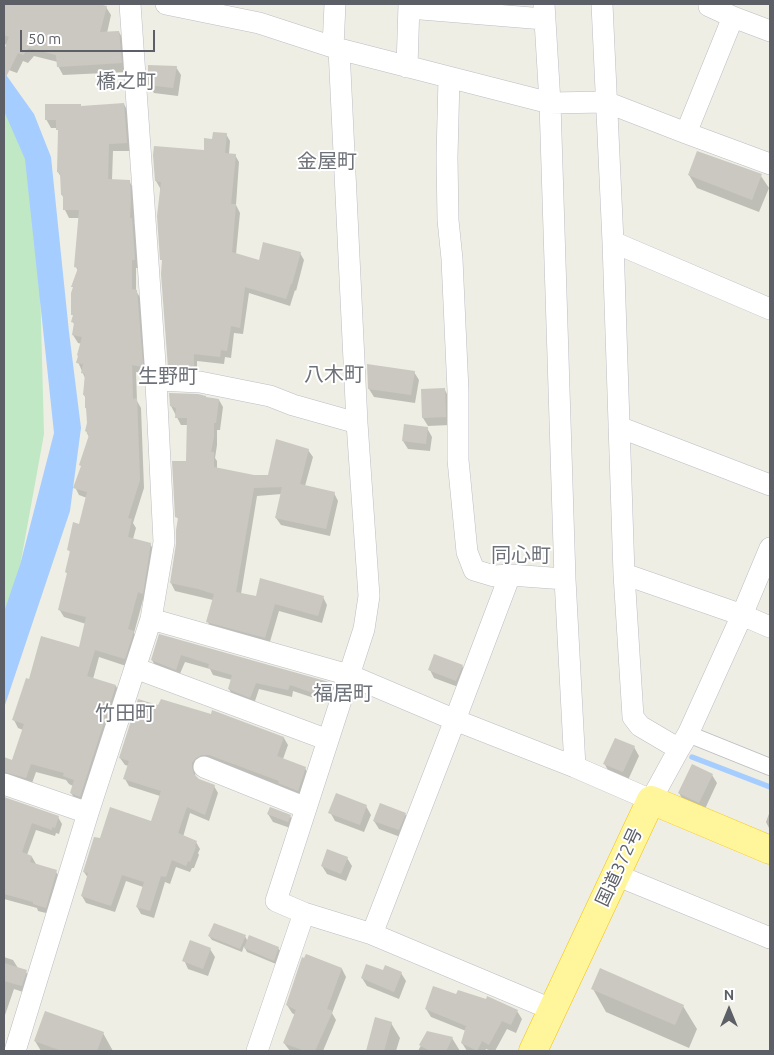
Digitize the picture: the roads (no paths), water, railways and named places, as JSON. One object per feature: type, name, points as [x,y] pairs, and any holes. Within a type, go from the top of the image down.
[{"type":"highway","points":[[651,800],[770,850]]},
{"type":"highway","name":"国道372号","points":[[533,1051],[651,800]]},
{"type":"street","points":[[15,1051],[88,812],[151,619],[164,542],[156,380],[130,4]]},
{"type":"street","points":[[166,4],[259,13],[336,48],[550,103],[606,102],[686,134],[770,164]]},
{"type":"street","points":[[336,4],[336,48],[356,423],[369,596],[364,629],[276,901],[304,913],[372,934],[552,1010]]},
{"type":"street","points":[[602,4],[613,242],[624,574],[633,717],[640,726],[683,742],[770,767]]},
{"type":"street","points":[[709,4],[709,6],[734,17],[770,30]]},
{"type":"street","points":[[407,67],[409,6],[544,12],[550,103],[565,579],[575,767]]},
{"type":"street","points":[[686,134],[734,17]]},
{"type":"street","points":[[450,78],[447,156],[448,220],[452,259],[458,391],[458,460],[467,552],[474,570],[494,576],[510,574],[565,579]]},
{"type":"street","points":[[613,242],[770,309]]},
{"type":"street","points":[[156,380],[200,382],[270,396],[293,405],[356,423]]},
{"type":"street","points":[[619,427],[770,485]]},
{"type":"street","points":[[151,619],[349,675],[651,800],[683,742],[742,615],[770,548]]},
{"type":"street","points":[[372,934],[510,574]]},
{"type":"street","points":[[624,574],[742,615],[770,627]]},
{"type":"street","points":[[135,668],[328,740]]},
{"type":"street","points":[[204,767],[306,808]]},
{"type":"street","points":[[8,785],[88,812]]},
{"type":"street","points":[[616,875],[770,938]]},
{"type":"street","points":[[257,1051],[304,913]]},
{"type":"water","points":[[4,72],[34,114],[51,157],[81,428],[70,511],[4,708],[4,612],[20,565],[54,433],[25,159],[4,111]]},
{"type":"waterway","points":[[692,757],[770,787]]},
{"type":"district","name":"橋之町","points":[[126,81]]},
{"type":"district","name":"金屋町","points":[[327,161]]},
{"type":"district","name":"八木町","points":[[334,374]]},
{"type":"district","name":"生野町","points":[[168,376]]},
{"type":"district","name":"同心町","points":[[521,555]]},
{"type":"district","name":"福居町","points":[[343,693]]},
{"type":"district","name":"竹田町","points":[[125,713]]}]
